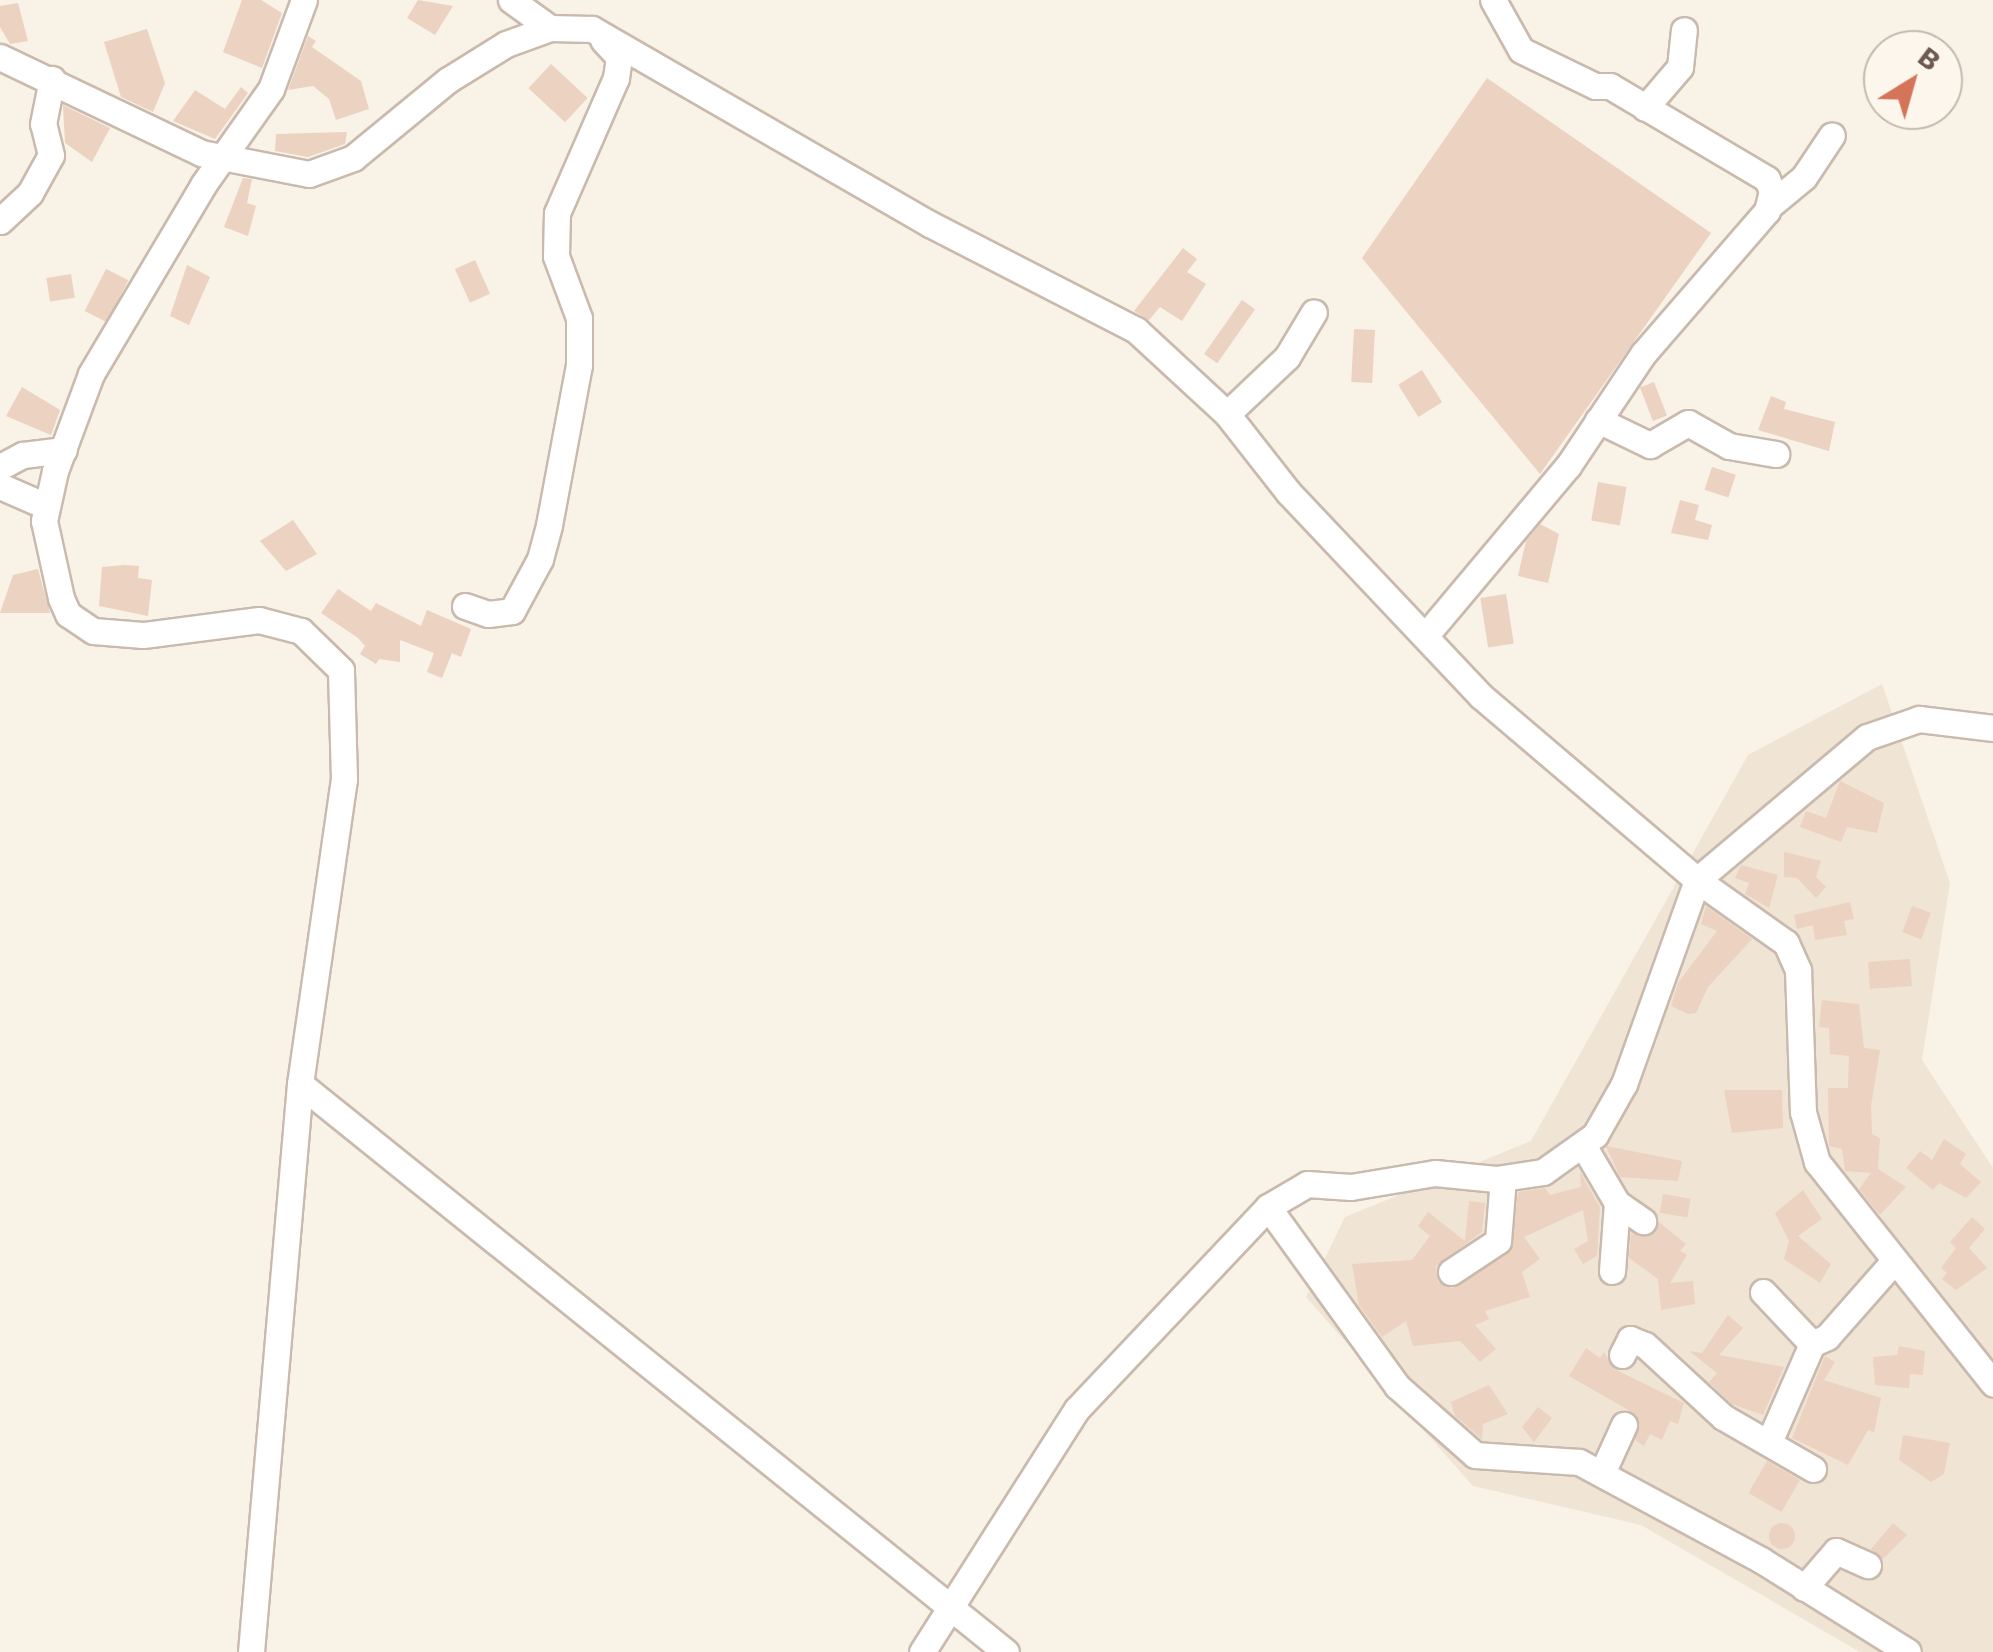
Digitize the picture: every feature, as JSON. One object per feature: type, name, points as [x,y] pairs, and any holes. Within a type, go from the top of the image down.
[{"type":"street","points":[[251,1652],[300,1084],[344,779],[341,670],[300,631],[259,620],[213,621],[144,635],[92,632],[68,614],[61,598],[47,549],[46,506],[91,374],[220,159],[271,89],[304,0]]},
{"type":"street","points":[[511,0],[550,28]]},
{"type":"street","points":[[1493,0],[1521,50],[1595,86],[1610,86],[1767,179],[1768,206]]},
{"type":"street","points":[[0,57],[220,159],[310,174],[338,166],[448,80],[506,44],[550,28],[592,29],[930,224],[1136,330],[1227,414],[1301,506],[1481,696],[1697,880],[1786,943],[1798,970],[1807,1139],[1842,1199],[1993,1383]]},
{"type":"street","points":[[465,606],[488,614],[512,611],[540,559],[549,525],[579,365],[579,318],[556,256],[557,213],[619,56],[592,29]]},
{"type":"street","points":[[1645,108],[1680,68],[1684,30]]},
{"type":"street","points":[[0,220],[30,193],[51,155],[43,124],[52,79]]},
{"type":"street","points":[[1426,635],[1537,507],[1643,354],[1768,206],[1804,177],[1832,135]]},
{"type":"street","points":[[1227,414],[1287,357],[1314,312]]},
{"type":"street","points":[[1598,420],[1650,445],[1688,423],[1728,446],[1776,454]]},
{"type":"street","points":[[0,468],[22,455],[64,450]]},
{"type":"street","points":[[0,486],[46,506]]},
{"type":"street","points":[[922,1652],[1078,1409],[1268,1207],[1307,1184],[1351,1186],[1435,1172],[1503,1178],[1543,1172],[1595,1134],[1642,1048],[1697,880],[1868,737],[1919,719],[1993,728]]},
{"type":"street","points":[[300,1084],[1006,1652]]},
{"type":"street","points":[[1582,1146],[1617,1203],[1643,1221]]},
{"type":"street","points":[[1450,1272],[1498,1242],[1503,1178]]},
{"type":"street","points":[[1612,1271],[1617,1203]]},
{"type":"street","points":[[1268,1207],[1320,1284],[1426,1418],[1475,1456],[1578,1462],[1804,1588],[1908,1652]]},
{"type":"street","points":[[1770,1440],[1812,1344],[1828,1337],[1894,1261]]},
{"type":"street","points":[[1763,1292],[1812,1344]]},
{"type":"street","points":[[1622,1354],[1635,1339],[1733,1424],[1770,1440],[1813,1469]]},
{"type":"street","points":[[1602,1473],[1624,1425]]},
{"type":"street","points":[[1804,1588],[1836,1551],[1868,1565]]},
{"type":"shaded area","points":[[1882,684],[1950,883],[1922,1060],[1993,1168],[1993,1652],[1860,1652],[1641,1525],[1473,1486],[1306,1297],[1345,1217],[1531,1141],[1748,755]]},
{"type":"building","points":[[242,0],[261,0],[282,13],[262,68],[223,52]]},
{"type":"building","points":[[418,0],[453,6],[435,35],[407,18]]},
{"type":"building","points":[[18,3],[28,41],[10,44],[0,27],[0,6]]},
{"type":"building","points":[[147,29],[165,83],[153,112],[121,97],[104,42]]},
{"type":"building","points":[[308,36],[316,41],[312,47],[361,81],[369,109],[336,120],[329,99],[313,86],[288,90]]},
{"type":"building","points":[[551,64],[588,98],[565,122],[528,88]]},
{"type":"building","points":[[1487,78],[1711,233],[1540,474],[1362,258]]},
{"type":"building","points":[[241,87],[248,93],[215,139],[173,121],[195,90],[225,109]]},
{"type":"building","points":[[63,105],[110,128],[92,162],[65,143]]},
{"type":"building","points":[[347,132],[345,144],[308,157],[275,151],[276,134]]},
{"type":"building","points":[[243,178],[252,179],[247,203],[256,206],[248,236],[224,227]]},
{"type":"building","points":[[1183,248],[1197,259],[1187,272],[1206,284],[1182,321],[1160,307],[1149,320],[1134,311]]},
{"type":"building","points":[[475,260],[490,294],[470,303],[455,269]]},
{"type":"building","points":[[187,265],[210,277],[189,325],[170,316]]},
{"type":"building","points":[[106,269],[128,280],[107,322],[85,311]]},
{"type":"building","points":[[71,274],[75,298],[50,302],[46,278]]},
{"type":"building","points":[[1242,300],[1255,309],[1217,363],[1204,354]]},
{"type":"building","points":[[1354,329],[1375,330],[1372,383],[1351,382]]},
{"type":"building","points":[[1422,370],[1442,402],[1418,417],[1398,385]]},
{"type":"building","points":[[1654,382],[1667,416],[1653,421],[1640,387]]},
{"type":"building","points":[[22,387],[60,410],[51,435],[6,416]]},
{"type":"building","points":[[1771,396],[1786,402],[1784,409],[1835,422],[1829,451],[1758,430]]},
{"type":"building","points":[[1712,467],[1736,475],[1728,498],[1705,490]]},
{"type":"building","points":[[1598,482],[1627,487],[1620,525],[1591,520]]},
{"type":"building","points":[[1680,500],[1699,505],[1695,520],[1712,525],[1708,540],[1671,533]]},
{"type":"building","points":[[293,520],[317,554],[286,571],[260,541]]},
{"type":"building","points":[[1540,524],[1559,534],[1548,583],[1518,576],[1526,541]]},
{"type":"building","points":[[139,566],[138,578],[152,580],[148,616],[99,606],[102,567]]},
{"type":"building","points":[[38,569],[50,613],[0,613],[13,575]]},
{"type":"building","points":[[338,589],[371,611],[376,603],[421,626],[427,610],[471,629],[461,657],[452,653],[442,678],[427,672],[434,653],[400,640],[400,662],[379,659],[376,664],[360,654],[365,646],[358,638],[321,613]]},
{"type":"building","points":[[1506,594],[1514,643],[1488,647],[1480,598]]},
{"type":"building","points":[[1840,781],[1884,803],[1877,833],[1847,827],[1841,842],[1800,827],[1806,811],[1826,818]]},
{"type":"building","points":[[1784,852],[1821,861],[1816,877],[1826,887],[1816,898],[1797,878],[1784,877]]},
{"type":"building","points":[[1741,865],[1778,875],[1769,908],[1745,894],[1749,883],[1735,878]]},
{"type":"building","points":[[1850,902],[1854,919],[1844,921],[1847,935],[1815,940],[1813,925],[1797,929],[1794,915]]},
{"type":"building","points":[[1706,906],[1752,939],[1708,987],[1696,1013],[1688,1014],[1671,1006],[1678,983],[1717,931],[1701,924]]},
{"type":"building","points":[[1912,906],[1931,913],[1921,939],[1902,932]]},
{"type":"building","points":[[1910,959],[1912,986],[1870,989],[1868,962]]},
{"type":"building","points":[[1822,1000],[1859,1004],[1864,1048],[1880,1050],[1871,1106],[1872,1134],[1880,1138],[1878,1169],[1906,1187],[1880,1215],[1859,1189],[1871,1173],[1845,1171],[1842,1149],[1829,1146],[1828,1088],[1848,1088],[1849,1056],[1830,1054],[1829,1028],[1819,1027]]},
{"type":"building","points":[[1724,1090],[1782,1090],[1783,1128],[1732,1133]]},
{"type":"building","points":[[1944,1139],[1966,1154],[1960,1164],[1981,1182],[1966,1198],[1939,1183],[1933,1190],[1906,1168],[1920,1151],[1932,1160]]},
{"type":"building","points":[[1606,1146],[1682,1161],[1678,1181],[1620,1177]]},
{"type":"building","points":[[1580,1172],[1600,1207],[1597,1256],[1583,1264],[1574,1249],[1588,1241],[1583,1210],[1524,1237],[1540,1259],[1522,1272],[1530,1297],[1485,1311],[1489,1319],[1475,1325],[1496,1349],[1480,1362],[1460,1341],[1413,1346],[1406,1321],[1382,1337],[1359,1305],[1352,1264],[1412,1260],[1430,1236],[1418,1226],[1428,1212],[1465,1241],[1469,1201],[1485,1203],[1482,1232],[1436,1266],[1438,1282],[1453,1288],[1511,1250],[1518,1192],[1545,1188],[1550,1195],[1581,1187]]},
{"type":"building","points":[[1803,1190],[1822,1219],[1798,1236],[1831,1264],[1820,1283],[1784,1259],[1789,1241],[1775,1213]]},
{"type":"building","points":[[1663,1194],[1691,1199],[1687,1218],[1660,1213]]},
{"type":"building","points":[[1972,1217],[1985,1229],[1969,1248],[1987,1268],[1956,1290],[1942,1279],[1947,1273],[1941,1268],[1956,1248],[1950,1242]]},
{"type":"building","points":[[1659,1222],[1686,1244],[1680,1251],[1687,1255],[1670,1283],[1693,1281],[1695,1304],[1661,1310],[1658,1279],[1629,1258],[1631,1233],[1649,1236]]},
{"type":"building","points":[[1728,1315],[1743,1328],[1719,1355],[1784,1367],[1763,1415],[1732,1404],[1709,1382],[1717,1373],[1689,1351],[1702,1353]]},
{"type":"building","points":[[1899,1346],[1925,1351],[1923,1375],[1910,1374],[1909,1388],[1875,1385],[1873,1357],[1897,1355]]},
{"type":"building","points":[[1586,1348],[1600,1358],[1604,1352],[1614,1369],[1684,1403],[1678,1424],[1670,1421],[1662,1440],[1650,1434],[1644,1446],[1635,1440],[1637,1415],[1569,1376]]},
{"type":"building","points":[[1825,1356],[1835,1362],[1824,1380],[1881,1398],[1874,1432],[1868,1430],[1848,1465],[1792,1438]]},
{"type":"building","points":[[1489,1385],[1508,1414],[1483,1424],[1482,1439],[1455,1416],[1451,1402]]},
{"type":"building","points":[[1538,1407],[1552,1418],[1534,1442],[1522,1427]]},
{"type":"building","points":[[1903,1435],[1950,1443],[1944,1474],[1931,1482],[1899,1460]]},
{"type":"building","points":[[1767,1461],[1800,1480],[1781,1512],[1748,1493]]},
{"type":"building","points":[[1782,1523],[1791,1527],[1795,1536],[1791,1545],[1782,1549],[1773,1545],[1769,1536],[1773,1527]]},
{"type":"building","points":[[1893,1523],[1907,1535],[1883,1559],[1871,1549]]}]
